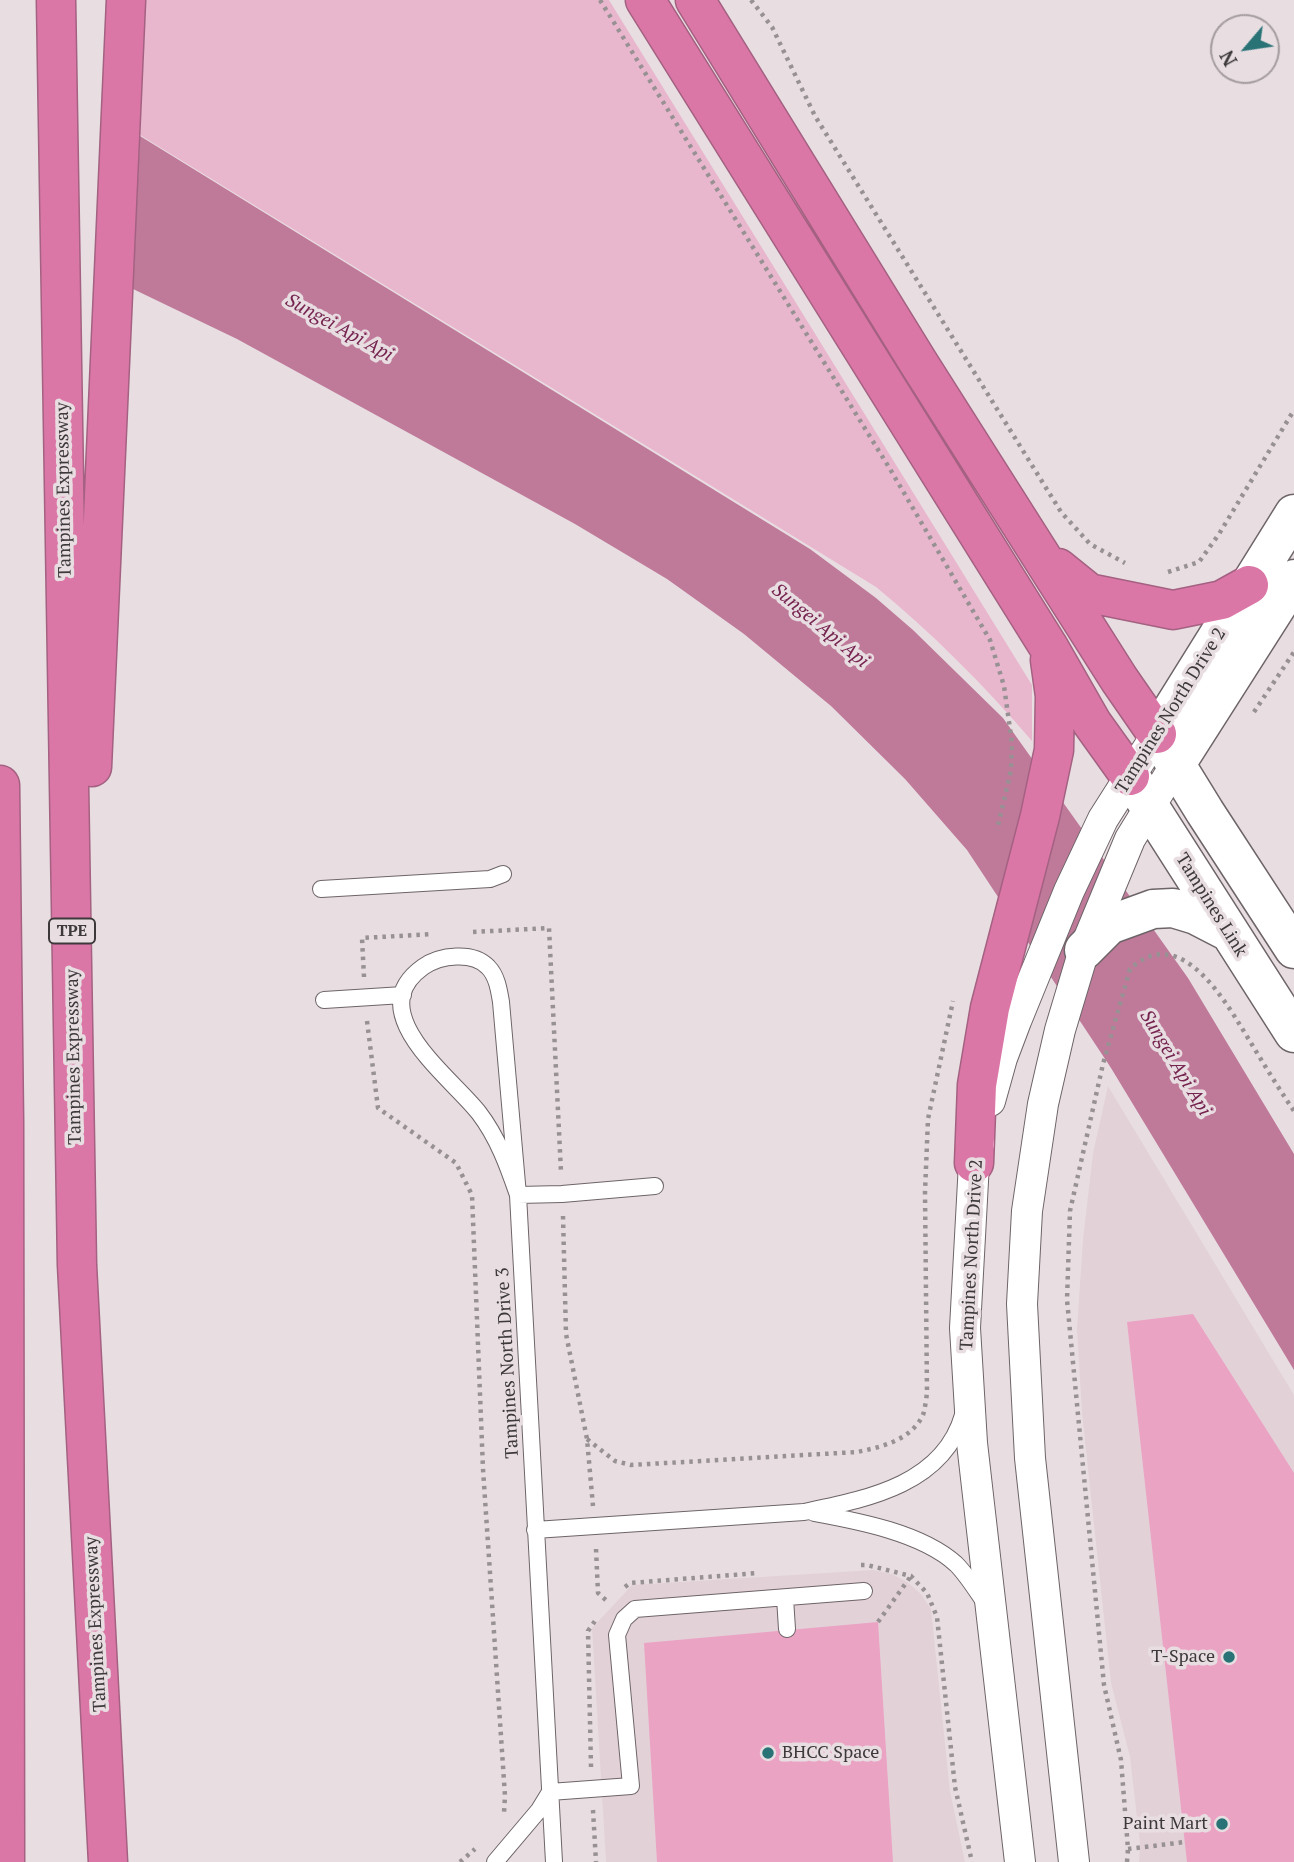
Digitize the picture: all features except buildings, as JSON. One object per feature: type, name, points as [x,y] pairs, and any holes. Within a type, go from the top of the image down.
[{"type":"highway","name":"Tampines Expressway","points":[[56,0],[78,1265],[108,1862]]},
{"type":"highway","points":[[75,1100],[105,507],[126,0]]},
{"type":"highway","points":[[645,0],[1048,646],[1092,723],[1139,791]]},
{"type":"highway","points":[[695,0],[911,350],[1166,749]]},
{"type":"highway","points":[[1043,555],[1089,593],[1173,610],[1222,600],[1249,585]]},
{"type":"highway","points":[[974,1163],[977,1085],[989,1008],[1040,816],[1054,750],[1055,696],[1048,646]]},
{"type":"highway","points":[[0,785],[3,909],[5,1862]]},
{"type":"highway","points":[[0,1325],[4,1268]]},
{"type":"street","name":"Tampines North Drive 2","points":[[1166,749],[1249,585],[1294,514]]},
{"type":"street","name":"Tampines North Drive 2","points":[[1020,1862],[989,1609],[969,1394],[965,1328],[974,1163],[1002,1058],[1069,891],[1103,819],[1139,791],[1166,749],[1294,579]]},
{"type":"street","points":[[1166,749],[1294,949]]},
{"type":"street","name":"Tampines North Drive 2","points":[[1074,1862],[1030,1458],[1022,1317],[1026,1224],[1043,1104],[1060,1030],[1084,950],[1130,839],[1139,791]]},
{"type":"street","name":"Tampines Link","points":[[1139,791],[1294,1033]]},
{"type":"street","points":[[1084,950],[1109,925],[1153,909],[1173,908],[1196,915],[1227,930]]},
{"type":"lane","points":[[321,889],[490,879],[503,874]]},
{"type":"lane","name":"Tampines North Drive 3","points":[[518,1195],[491,1130],[407,1031],[402,1012],[403,995],[411,975],[429,962],[450,956],[471,958],[488,966],[497,981],[501,1002],[518,1195],[554,1862]]},
{"type":"lane","points":[[324,1000],[403,995]]},
{"type":"lane","points":[[518,1195],[655,1186]]},
{"type":"lane","points":[[536,1530],[804,1512],[897,1488],[926,1471],[959,1428],[969,1394]]},
{"type":"lane","points":[[804,1512],[850,1520],[931,1548],[955,1564],[989,1609]]},
{"type":"lane","points":[[495,1862],[539,1810],[550,1792],[631,1786],[617,1635],[624,1619],[635,1609],[864,1591]]},
{"type":"lane","points":[[785,1598],[788,1629]]},
{"type":"path","points":[[600,0],[890,469],[990,640],[1004,687],[1012,743],[1011,769],[995,839]]},
{"type":"path","points":[[751,0],[772,27],[815,116],[1061,512],[1090,544],[1130,566]]},
{"type":"path","points":[[1156,576],[1199,562],[1219,534],[1294,410]]},
{"type":"path","points":[[1250,719],[1294,652]]},
{"type":"path","points":[[1127,1862],[1121,1760],[1104,1685],[1067,1300],[1070,1211],[1103,1064],[1130,969],[1140,959],[1159,954],[1182,959],[1200,972],[1221,995],[1294,1111]]},
{"type":"path","points":[[365,998],[378,1108],[456,1163],[472,1195],[483,1469],[505,1796]]},
{"type":"path","points":[[587,1439],[615,1461],[631,1465],[857,1452],[882,1447],[903,1438],[922,1416],[927,1393],[925,1206],[928,1119],[954,999]]},
{"type":"path","points":[[854,1566],[867,1565],[911,1576],[927,1593],[937,1617],[955,1787],[972,1862]]},
{"type":"path","points":[[623,1589],[630,1583],[762,1573]]},
{"type":"path","points":[[878,1622],[911,1576]]},
{"type":"path","points":[[608,1603],[615,1596]]},
{"type":"path","points":[[1128,1849],[1185,1842]]},
{"type":"shaded area","points":[[146,0],[609,0],[1032,685],[1032,741],[957,661],[876,587],[140,135]]},
{"type":"shaded area","points":[[1108,1086],[1294,1395],[1294,1862],[1139,1862],[1140,1844],[1130,1757],[1111,1683],[1082,1413],[1077,1329],[1083,1239],[1093,1153]]},
{"type":"shaded area","points":[[873,1570],[892,1574],[907,1582],[921,1594],[931,1609],[950,1791],[965,1862],[606,1862],[592,1628],[632,1585]]},
{"type":"water","name":"Sungei Api Api","points":[[140,136],[810,549],[876,598],[913,630],[1003,718],[1188,978],[1294,1154],[1294,1370],[1111,1068],[967,850],[905,779],[831,706],[744,634],[667,579],[575,524],[237,339],[133,289]]},
{"type":"place","name":"T-Space","points":[[1229,1657]]},
{"type":"place","name":"BHCC Space","points":[[768,1753]]},
{"type":"place","name":"Paint Mart","points":[[1222,1824]]}]
